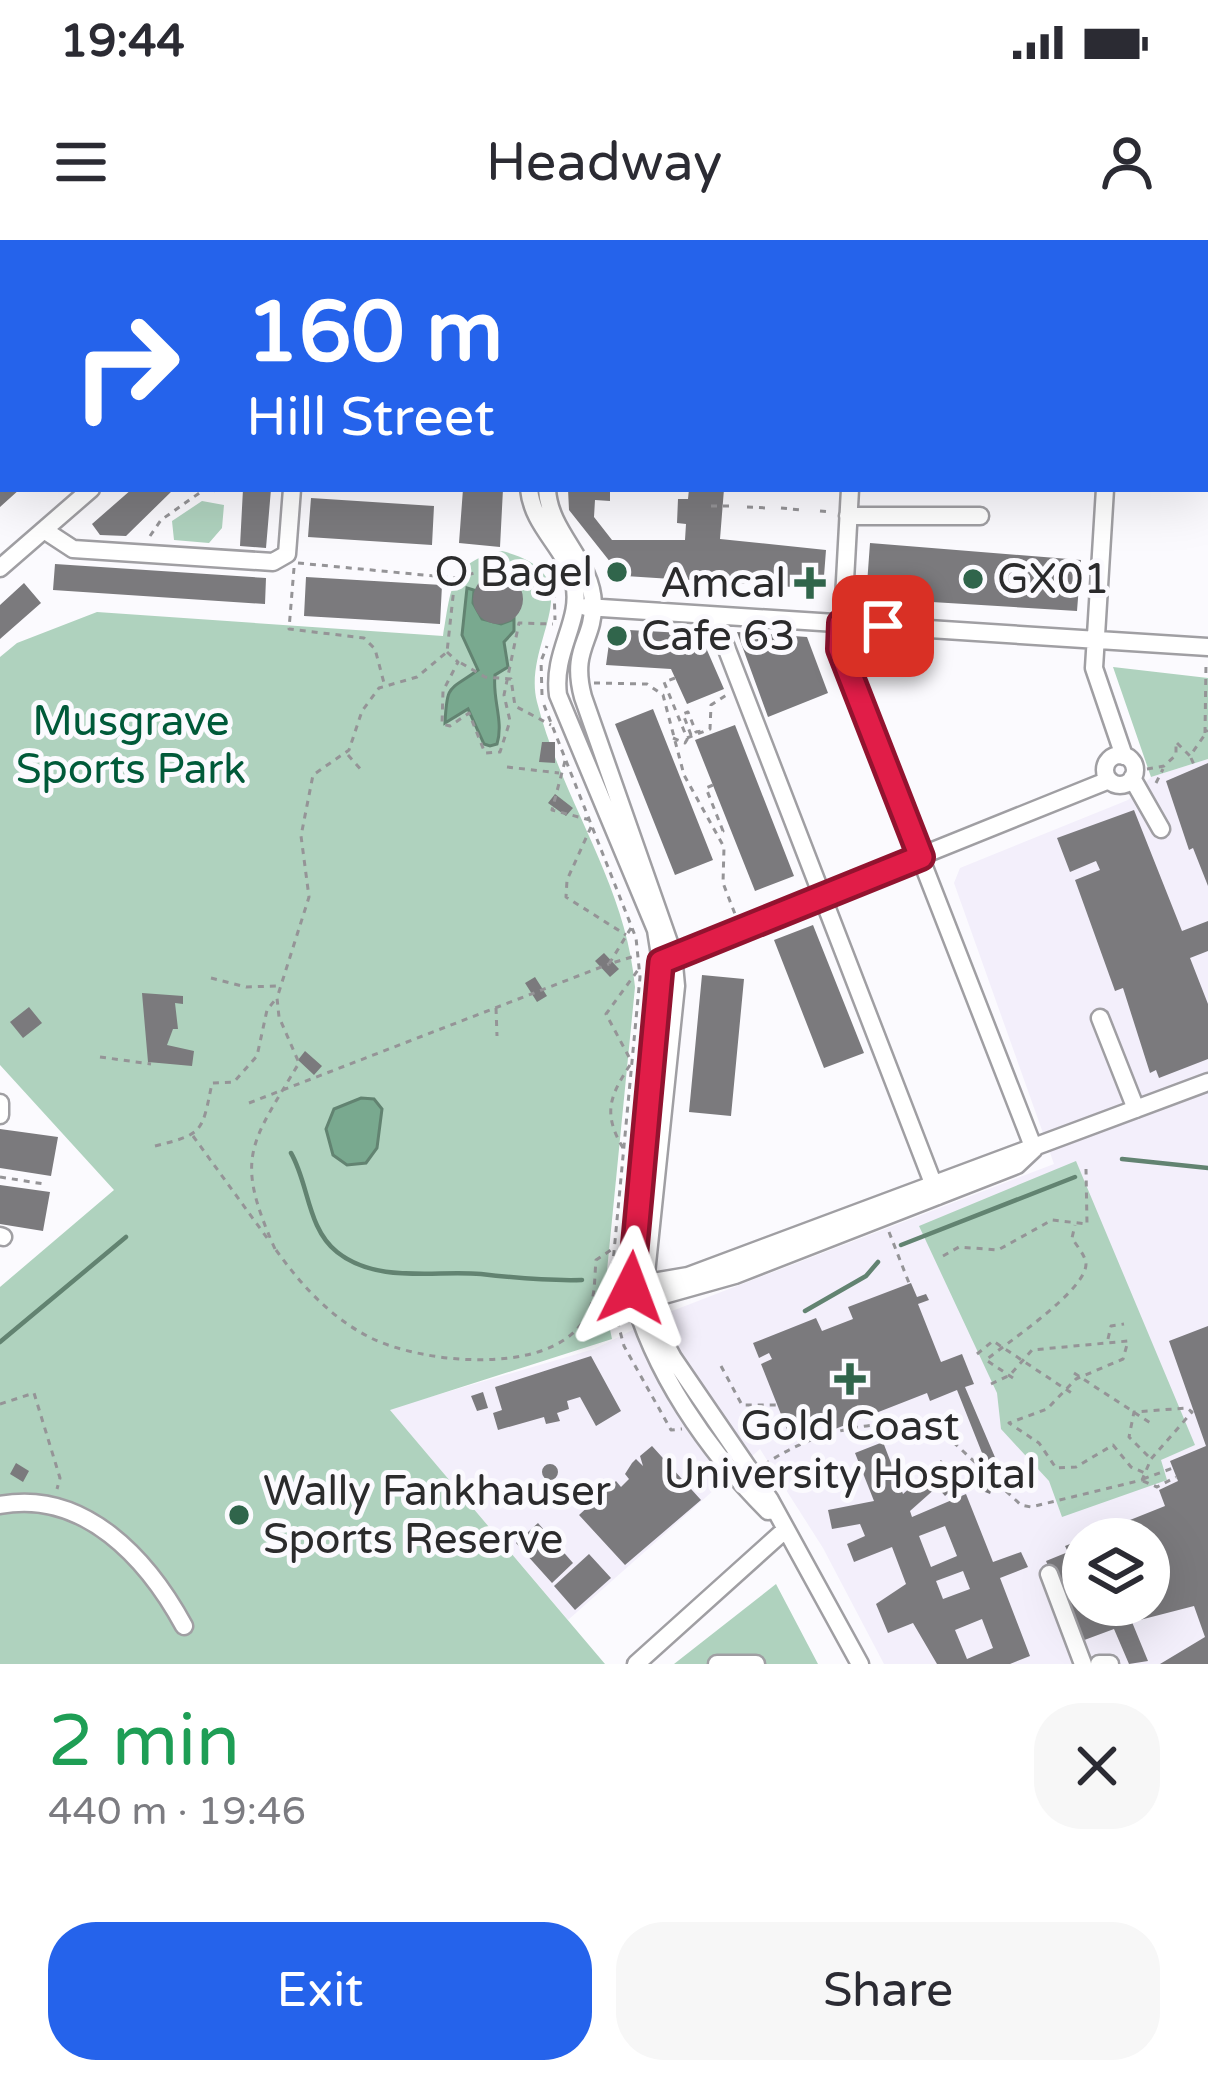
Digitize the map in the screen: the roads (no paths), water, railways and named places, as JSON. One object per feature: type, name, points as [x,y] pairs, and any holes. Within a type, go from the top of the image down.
[{"type":"street","points":[[0,568],[88,492]]},
{"type":"street","points":[[44,530],[73,549],[273,562],[287,554],[292,492]]},
{"type":"street","points":[[529,492],[532,512],[586,607]]},
{"type":"street","points":[[547,492],[551,518],[578,558],[586,607],[576,670],[676,986],[640,1293],[674,1358],[786,1529],[860,1664]]},
{"type":"street","points":[[849,492],[840,514],[841,654],[1034,1149]]},
{"type":"street","points":[[1105,492],[1096,673],[1124,756],[1139,774],[1161,829]]},
{"type":"street","points":[[840,514],[980,516]]},
{"type":"street","points":[[586,607],[1095,640],[1207,656]]},
{"type":"street","points":[[714,616],[936,1189]]},
{"type":"street","points":[[1109,780],[1108,761],[1124,756]]},
{"type":"street","points":[[667,958],[1109,780],[1119,785],[1139,774]]},
{"type":"street","points":[[1100,1018],[1136,1109]]},
{"type":"street","points":[[640,1293],[734,1275],[936,1189],[1017,1165],[1034,1149],[1208,1082]]},
{"type":"street","points":[[0,1103],[0,1115]]},
{"type":"street","points":[[0,1505],[54,1509],[123,1540],[161,1584],[184,1626]]},
{"type":"street","points":[[636,1664],[786,1529]]},
{"type":"street","points":[[1049,1574],[1083,1664]]},
{"type":"street","points":[[717,1664],[755,1664]]},
{"type":"street","points":[[1099,1664],[1110,1664]]},
{"type":"waterway","points":[[291,1153],[320,1231],[337,1252],[353,1262],[388,1272],[582,1280]]},
{"type":"waterway","points":[[1122,1159],[1208,1168]]},
{"type":"waterway","points":[[901,1245],[1075,1177]]},
{"type":"waterway","points":[[0,1342],[126,1237]]},
{"type":"waterway","points":[[805,1311],[866,1276],[878,1262]]},
{"type":"place","name":"O Bagel","points":[[617,572]]},
{"type":"place","name":"GX01","points":[[973,579]]},
{"type":"place","name":"Amcal","points":[[810,583]]},
{"type":"place","name":"Cafe 63","points":[[617,636]]},
{"type":"place","name":"Gold Coast University Hospital","points":[[850,1379]]},
{"type":"place","name":"Wally Fankhauser Sports Reserve","points":[[239,1515]]},
{"type":"park label","name":"Musgrave Sports Park","points":[[131,745]]}]
